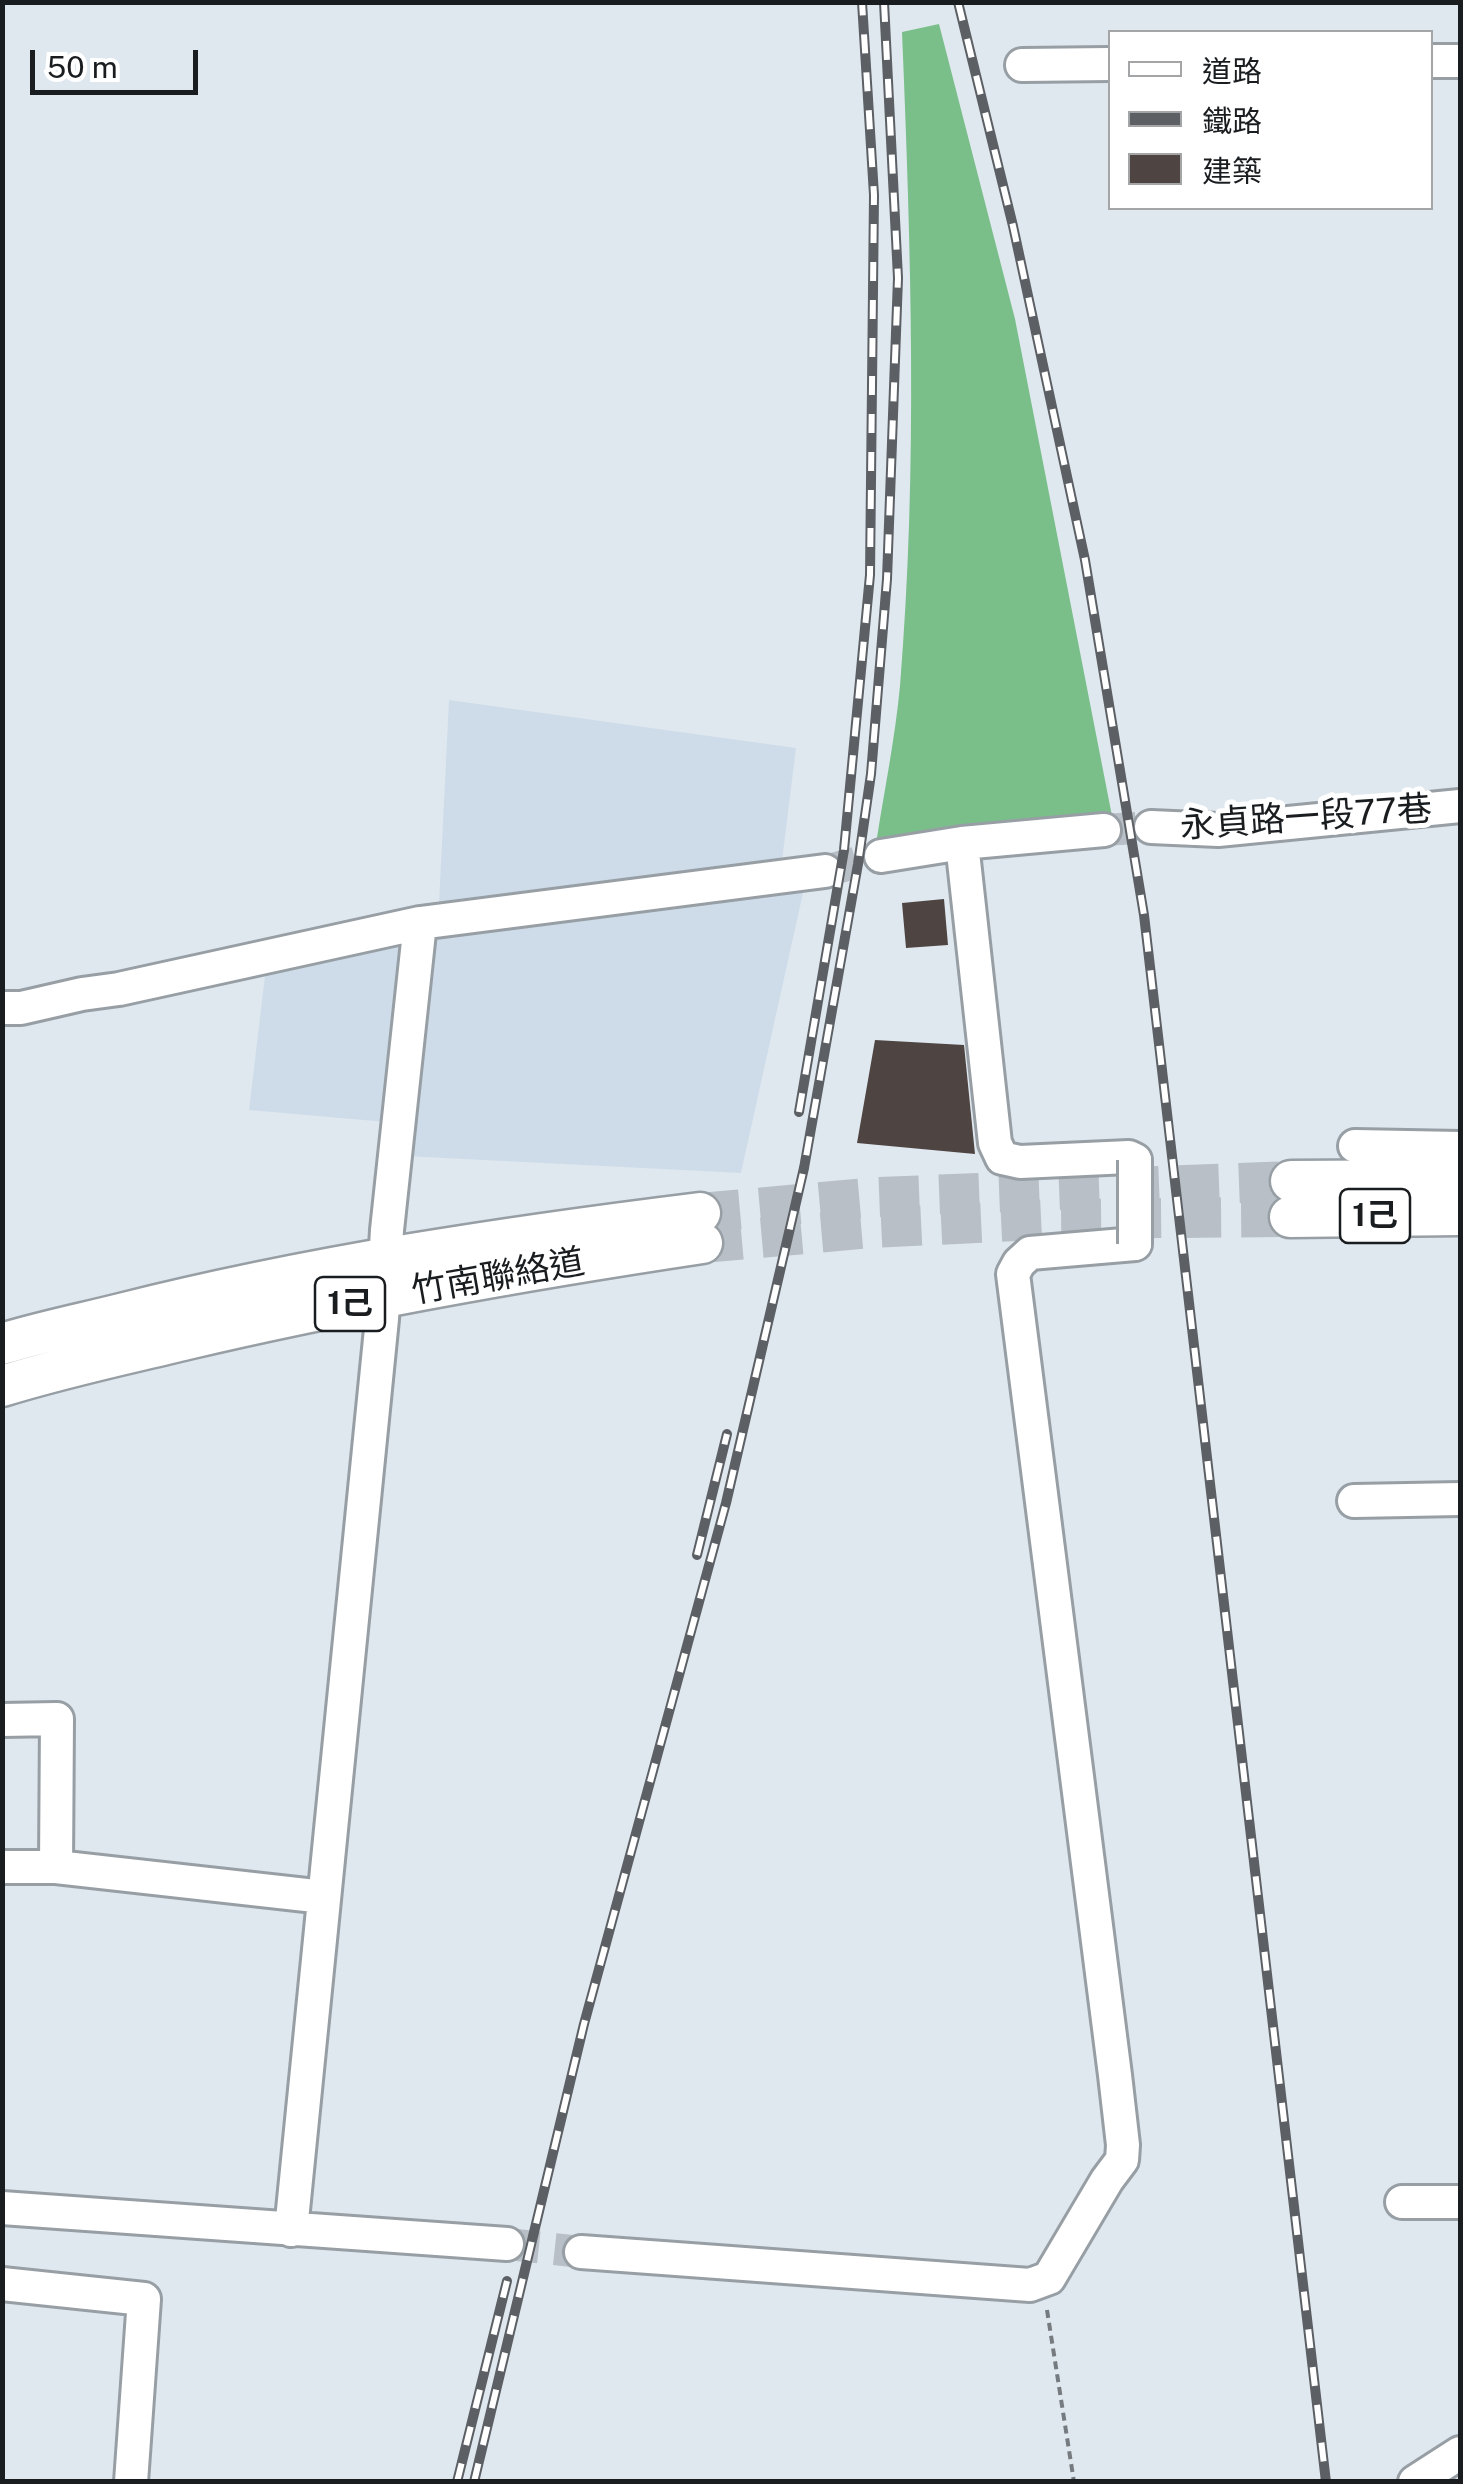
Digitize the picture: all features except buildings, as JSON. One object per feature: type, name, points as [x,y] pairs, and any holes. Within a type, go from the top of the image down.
[{"type":"main road","name":"1己","points":[[1460,1180],[1290,1199],[1460,1215]]},
{"type":"main road","name":"竹南聯絡道","points":[[2,1344],[203,1293],[385,1257],[598,1226],[701,1228],[527,1270],[269,1320],[2,1386]]},
{"type":"street","points":[[1433,61],[1460,61]]},
{"type":"street","points":[[1022,65],[1108,64]]},
{"type":"street","name":"永貞路一段77巷","points":[[1151,827],[1218,830],[1460,806]]},
{"type":"street","points":[[881,856],[962,843],[1104,830]]},
{"type":"street","points":[[581,2252],[1030,2285],[1049,2278],[1122,2160],[1014,1274],[1030,1253],[1136,1244],[1135,1160],[1129,1157],[1020,1162],[1002,1158],[995,1143],[962,843]]},
{"type":"street","points":[[2,1008],[21,1008],[119,989],[420,923],[824,871]]},
{"type":"street","points":[[291,2230],[420,923]]},
{"type":"street","points":[[1355,1146],[1460,1148]]},
{"type":"street","points":[[1354,1500],[1460,1499]]},
{"type":"street","points":[[2,1720],[57,1719],[56,1867]]},
{"type":"street","points":[[2,1867],[56,1867],[324,1897]]},
{"type":"street","points":[[1402,2202],[1460,2202]]},
{"type":"street","points":[[2,2208],[507,2244]]},
{"type":"street","points":[[2,2284],[144,2299],[131,2482]]},
{"type":"street","points":[[1414,2482],[1460,2453]]},
{"type":"path","points":[[1043,2280],[1074,2482]]},
{"type":"shaded area","points":[[449,700],[796,748],[782,861],[805,884],[741,1173],[404,1156],[409,1124],[249,1110],[266,967],[408,937],[439,903]]},
{"type":"green space","points":[[939,24],[1015,319],[1112,816],[876,844],[900,686],[909,523],[910,278],[902,32]]},
{"type":"tunnel","points":[[1104,830],[1151,827]]},
{"type":"tunnel","points":[[825,871],[881,856]]},
{"type":"tunnel","points":[[700,1213],[877,1197],[1291,1181]]},
{"type":"tunnel","points":[[702,1243],[872,1228],[1058,1219],[1290,1217]]},
{"type":"tunnel","points":[[507,2244],[581,2252]]},
{"type":"railway","points":[[799,1112],[844,850],[870,575],[874,195],[862,2]]},
{"type":"railway","points":[[474,2482],[584,2024],[726,1503],[804,1168],[858,864],[871,774],[887,579],[898,278],[884,2]]},
{"type":"railway","points":[[958,2],[1013,226],[1085,560],[1144,915],[1326,2482]]},
{"type":"railway","points":[[697,1555],[727,1434]]},
{"type":"railway","points":[[457,2482],[507,2281]]}]
